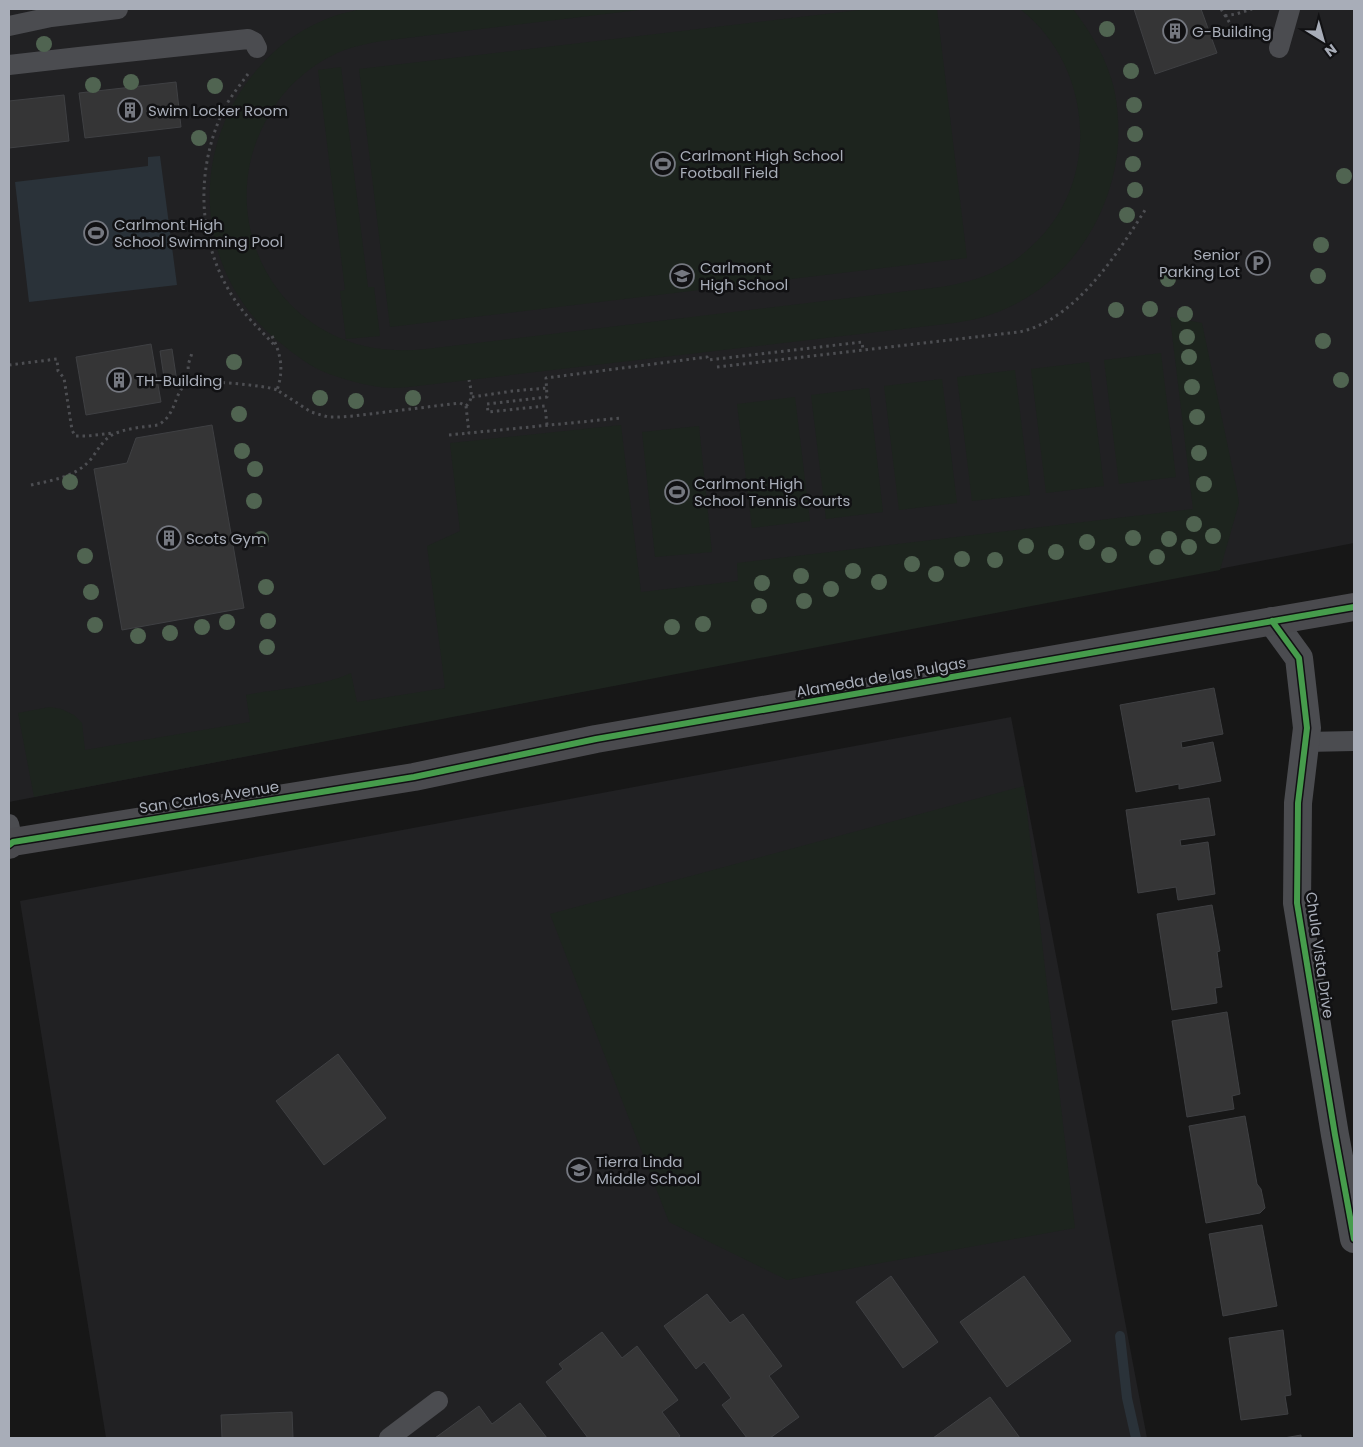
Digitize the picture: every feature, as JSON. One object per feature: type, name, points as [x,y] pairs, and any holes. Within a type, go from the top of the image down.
[{"type":"main road","name":"Alameda de las Pulgas","points":[[414,777],[596,739],[1354,607]]},
{"type":"main road","name":"San Carlos Avenue","points":[[10,837],[414,777]]},
{"type":"street","name":"Chula Vista Drive","points":[[1272,621],[1299,658],[1308,728],[1298,803],[1297,903],[1354,1239]]},
{"type":"lane","points":[[9,26],[51,17],[118,9]]},
{"type":"lane","points":[[1279,48],[1290,9]]},
{"type":"lane","points":[[9,65],[248,39],[254,42],[257,48]]},
{"type":"lane","points":[[1306,742],[1354,741]]},
{"type":"lane","points":[[389,1438],[438,1401]]},
{"type":"path","points":[[1221,9],[1233,28],[1237,30]]},
{"type":"path","points":[[1225,16],[1252,9]]},
{"type":"path","points":[[257,48],[258,53],[254,63],[224,110],[211,142],[204,180],[204,212],[213,253],[224,280],[244,312],[278,348]]},
{"type":"path","points":[[717,367],[1032,329],[1066,308],[1083,294],[1121,248],[1147,207]]},
{"type":"path","points":[[272,336],[278,348],[282,364],[277,390]]},
{"type":"path","points":[[547,426],[545,406],[488,412],[487,404],[548,397],[546,378],[708,357],[708,360],[862,342],[863,350]]},
{"type":"path","points":[[190,382],[188,366],[192,353]]},
{"type":"path","points":[[9,365],[57,360],[58,371],[64,377],[72,430],[76,436],[126,431]]},
{"type":"path","points":[[466,406],[472,397],[469,380]]},
{"type":"path","points":[[31,485],[70,474],[90,460],[104,441],[116,433],[162,423],[171,413],[180,390],[185,384],[190,382],[272,388],[311,412],[328,417],[353,416],[454,402],[466,406]]},
{"type":"path","points":[[472,397],[547,388]]},
{"type":"path","points":[[466,406],[469,433]]},
{"type":"path","points":[[449,435],[620,418]]},
{"type":"shaded area","name":"Carlmont High School","points":[[9,9],[1354,9],[1354,543],[9,802]]},
{"type":"shaded area","points":[[363,9],[647,9],[362,45],[342,51],[311,68],[277,102],[256,143],[248,176],[247,209],[253,241],[266,271],[285,298],[310,321],[340,338],[372,348],[393,350],[426,349],[941,287],[976,279],[1001,269],[1017,259],[1038,240],[1059,214],[1072,184],[1079,153],[1080,121],[1074,89],[1062,59],[1044,32],[1020,9],[1073,9],[1095,42],[1108,68],[1117,103],[1118,145],[1114,172],[1106,199],[1095,224],[1063,268],[1043,287],[1020,302],[980,318],[954,323],[409,387],[392,388],[360,383],[329,374],[309,364],[278,341],[250,312],[229,280],[216,244],[210,207],[212,169],[221,132],[238,96],[262,64],[295,35],[334,16]]},
{"type":"shaded area","name":"Carlmont High School Football Field","points":[[868,9],[937,9],[967,258],[390,327],[359,69]]},
{"type":"shaded area","points":[[341,67],[368,287],[374,287],[380,336],[346,339],[340,291],[345,290],[318,70]]},
{"type":"shaded area","name":"Carlmont High School Swimming Pool","points":[[160,156],[177,285],[29,302],[15,182],[148,166],[148,157]]},
{"type":"shaded area","points":[[1170,317],[1202,323],[1237,490],[1239,503],[1220,570],[34,797],[18,713],[50,707],[61,709],[74,715],[82,723],[85,750],[250,722],[246,695],[313,685],[351,673],[357,702],[445,688],[427,546],[460,531],[450,443],[621,425],[641,592],[738,581],[737,563],[1193,509]]},
{"type":"shaded area","points":[[1161,353],[1176,477],[1119,484],[1104,360]]},
{"type":"shaded area","points":[[1089,362],[1104,486],[1046,493],[1031,369]]},
{"type":"shaded area","points":[[1015,370],[1030,495],[972,501],[957,377]]},
{"type":"shaded area","name":"Carlmont High School Tennis Courts","points":[[942,379],[957,503],[899,510],[884,386]]},
{"type":"shaded area","name":"Carlmont High School Tennis Courts","points":[[869,388],[883,512],[826,519],[811,395]]},
{"type":"shaded area","name":"Carlmont High School Tennis Courts","points":[[795,397],[810,521],[752,528],[737,404]]},
{"type":"shaded area","name":"Carlmont High School Tennis Courts","points":[[699,426],[712,552],[655,557],[642,432]]},
{"type":"shaded area","name":"Tierra Linda Middle School","points":[[1011,717],[1147,1438],[106,1438],[20,901]]},
{"type":"shaded area","points":[[1024,786],[1075,1228],[787,1280],[669,1222],[550,914]]},
{"type":"building","name":"G-Building","points":[[1134,9],[1201,9],[1217,53],[1155,74]]},
{"type":"building","name":"Swim Locker Room","points":[[176,82],[181,127],[85,138],[79,93]]},
{"type":"building","points":[[64,95],[69,141],[9,148],[9,101]]},
{"type":"building","name":"TH-Building","points":[[151,344],[161,402],[86,415],[76,357]]},
{"type":"building","points":[[172,349],[177,382],[165,384],[160,351]]},
{"type":"building","name":"Scots Gym","points":[[212,425],[244,608],[122,630],[94,469],[127,463],[136,438]]},
{"type":"building","points":[[1214,688],[1223,734],[1181,742],[1182,748],[1213,742],[1221,781],[1179,789],[1179,784],[1136,792],[1120,705]]},
{"type":"building","points":[[1209,798],[1215,835],[1180,840],[1181,846],[1208,842],[1215,894],[1178,900],[1176,887],[1138,893],[1126,810]]},
{"type":"building","points":[[1212,905],[1220,951],[1217,952],[1222,987],[1215,988],[1217,1003],[1172,1010],[1157,914]]},
{"type":"building","points":[[1227,1012],[1240,1094],[1232,1096],[1234,1109],[1187,1117],[1172,1021]]},
{"type":"building","points":[[338,1054],[386,1118],[324,1165],[276,1101]]},
{"type":"building","points":[[1245,1116],[1257,1184],[1261,1189],[1265,1208],[1260,1213],[1206,1223],[1189,1126]]},
{"type":"building","points":[[1262,1225],[1277,1306],[1223,1316],[1209,1234]]},
{"type":"building","points":[[891,1276],[938,1342],[903,1368],[856,1302]]},
{"type":"building","points":[[1024,1276],[1071,1341],[1007,1387],[960,1322]]},
{"type":"building","points":[[707,1294],[730,1323],[743,1314],[782,1366],[769,1376],[799,1417],[770,1438],[747,1438],[722,1405],[731,1398],[704,1362],[696,1369],[664,1326]]},
{"type":"building","points":[[1283,1330],[1291,1395],[1285,1396],[1288,1414],[1241,1420],[1229,1338]]},
{"type":"building","points":[[602,1332],[622,1358],[637,1346],[678,1400],[662,1412],[680,1436],[677,1438],[588,1438],[546,1382],[563,1369],[559,1364]]},
{"type":"building","points":[[990,1397],[1020,1438],[933,1438]]},
{"type":"building","points":[[520,1403],[547,1438],[435,1438],[479,1406],[492,1424]]},
{"type":"building","points":[[292,1412],[293,1438],[222,1438],[221,1415]]},
{"type":"building","points":[[1301,1435],[1301,1438],[1284,1438]]},
{"type":"waterway","points":[[1120,1336],[1127,1398],[1136,1438]]},
{"type":"cycle path","points":[[9,845],[13,842],[414,777],[596,739],[1354,607]]},
{"type":"cycle path","points":[[1272,621],[1299,658],[1307,728],[1298,803],[1297,903],[1354,1239]]},
{"type":"place","name":"G-Building","points":[[1175,31]]},
{"type":"place","name":"Swim Locker Room","points":[[130,110]]},
{"type":"place","name":"Carlmont High School Football Field","points":[[663,164]]},
{"type":"place","name":"Carlmont High School Swimming Pool","points":[[96,233]]},
{"type":"place","name":"Senior Parking Lot","points":[[1258,263]]},
{"type":"place","name":"Carlmont High School","points":[[682,276]]},
{"type":"place","name":"TH-Building","points":[[119,380]]},
{"type":"place","name":"Carlmont High School Tennis Courts","points":[[677,492]]},
{"type":"place","name":"Scots Gym","points":[[169,538]]},
{"type":"place","name":"Tierra Linda Middle School","points":[[579,1170]]}]
